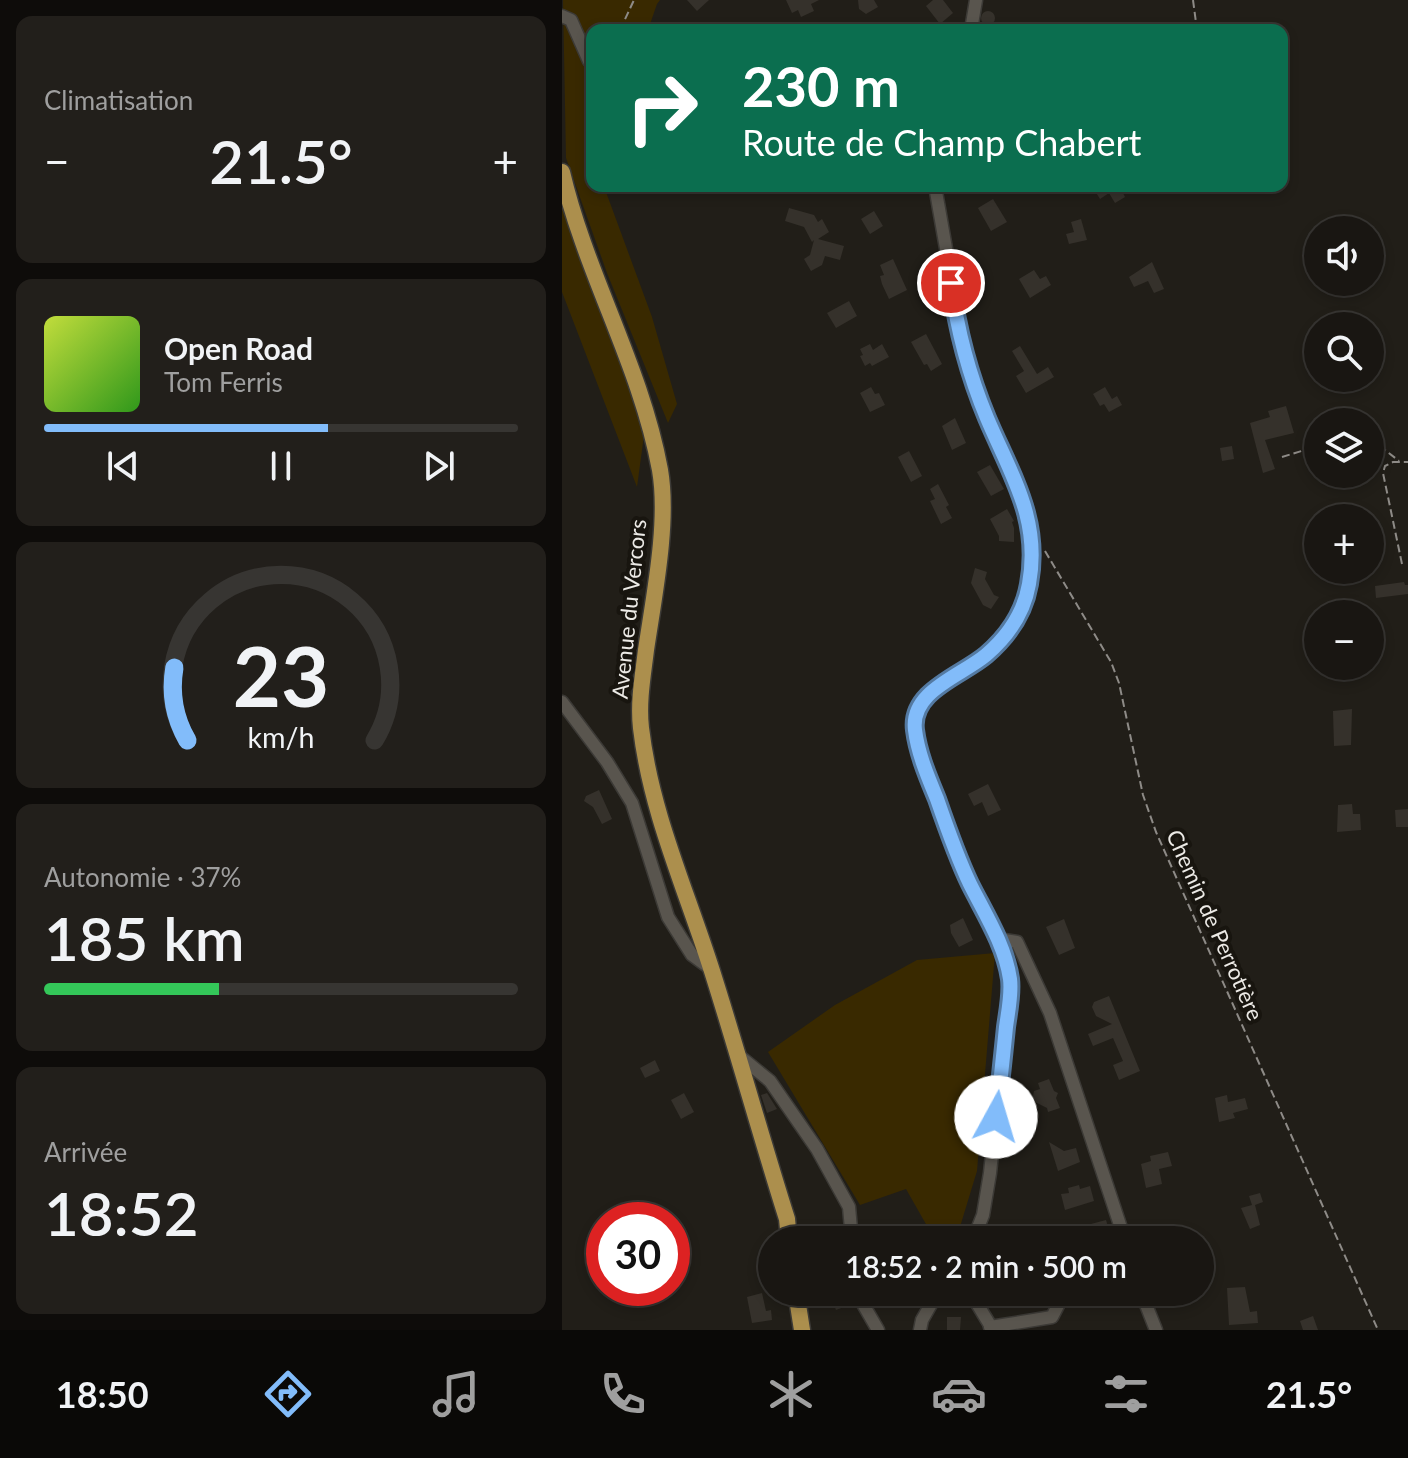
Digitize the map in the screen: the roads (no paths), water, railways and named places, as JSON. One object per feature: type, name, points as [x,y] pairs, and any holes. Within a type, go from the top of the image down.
[{"type":"main road","name":"Avenue du Vercors","points":[[562,172],[581,243],[632,366],[661,475],[662,511],[656,580],[641,687],[646,766],[659,820],[711,969],[788,1226]]},
{"type":"main road","points":[[798,1306],[802,1330]]},
{"type":"street","points":[[972,24],[976,0]]},
{"type":"street","points":[[562,16],[571,20],[586,54]]},
{"type":"street","points":[[936,192],[966,362],[1027,508],[1031,535],[1032,570],[1018,618],[984,657],[936,689],[915,713],[914,729],[922,760],[963,869],[998,939],[1010,979],[990,1173],[979,1226]]},
{"type":"street","points":[[562,702],[607,762],[632,803],[668,917],[692,955],[711,969]]},
{"type":"street","points":[[998,939],[1017,942],[1050,1013],[1120,1226]]},
{"type":"street","points":[[736,1053],[770,1081],[817,1149],[849,1207],[851,1226]]},
{"type":"street","points":[[864,1306],[878,1330]]},
{"type":"street","points":[[920,1330],[930,1306]]},
{"type":"street","points":[[978,1306],[992,1329],[1052,1317],[1058,1306]]},
{"type":"street","points":[[1147,1306],[1156,1330]]}]
